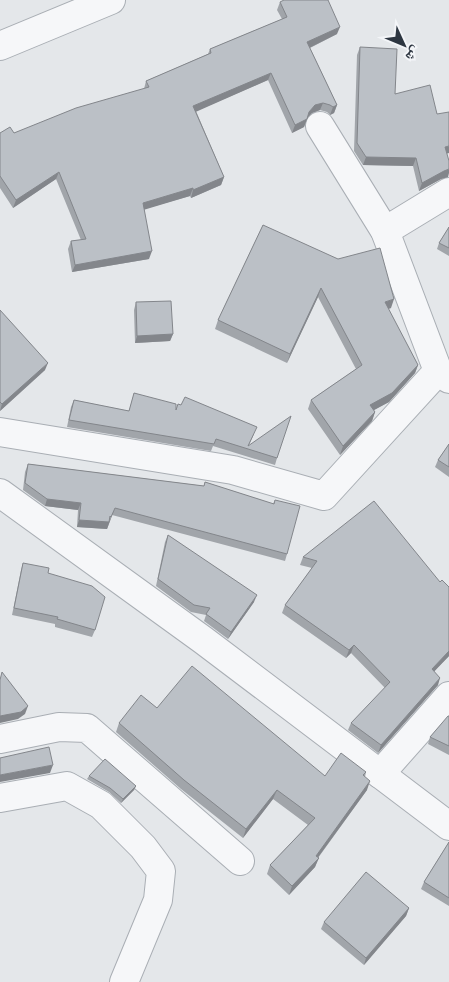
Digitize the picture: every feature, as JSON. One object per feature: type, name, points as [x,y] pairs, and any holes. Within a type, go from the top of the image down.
[{"type":"street","points":[[0,46],[111,0]]},
{"type":"street","points":[[0,432],[233,470],[324,496],[443,375],[384,231],[320,126]]},
{"type":"street","points":[[384,231],[449,192]]},
{"type":"street","points":[[0,493],[203,640],[449,826]]},
{"type":"street","points":[[380,774],[449,696]]},
{"type":"street","points":[[0,739],[59,727],[87,728],[240,861]]},
{"type":"street","points":[[0,798],[67,786],[101,805],[143,847],[161,871],[158,900],[124,982]]},
{"type":"building","points":[[284,0],[328,0],[340,27],[307,42],[337,105],[333,107],[323,103],[315,105],[309,112],[307,119],[295,125],[271,73],[193,106],[224,177],[193,190],[193,188],[143,203],[152,251],[75,265],[71,241],[86,239],[59,172],[16,200],[0,176],[0,133],[10,127],[14,133],[76,108],[149,87],[146,81],[211,53],[210,49],[287,17],[280,2]]},
{"type":"building","points":[[360,47],[397,49],[395,94],[430,85],[437,114],[449,112],[449,146],[445,147],[449,169],[422,183],[416,158],[366,157],[357,143]]},
{"type":"building","points":[[263,225],[338,259],[380,248],[394,299],[385,302],[418,365],[392,393],[370,405],[375,412],[343,446],[311,400],[362,365],[321,288],[290,354],[218,320]]},
{"type":"building","points":[[449,227],[449,248],[439,243]]},
{"type":"building","points":[[171,301],[173,334],[137,336],[136,302]]},
{"type":"building","points":[[0,310],[48,363],[2,404],[0,402]]},
{"type":"building","points":[[134,393],[176,404],[176,410],[178,404],[181,405],[185,397],[257,427],[248,446],[291,416],[277,458],[216,439],[214,444],[69,420],[74,400],[129,411]]},
{"type":"building","points":[[449,444],[449,467],[438,460]]},
{"type":"building","points":[[28,464],[204,486],[205,482],[274,504],[275,500],[300,506],[287,554],[115,508],[109,522],[79,520],[81,503],[47,499],[25,483]]},
{"type":"building","points":[[374,501],[440,582],[442,580],[449,587],[449,651],[432,669],[440,678],[381,745],[351,723],[390,682],[354,645],[349,650],[285,605],[317,561],[303,557]]},
{"type":"building","points":[[168,535],[257,595],[231,632],[206,614],[210,608],[194,605],[158,579]]},
{"type":"building","points":[[23,563],[49,568],[48,573],[92,586],[105,597],[95,630],[57,619],[58,617],[14,608]]},
{"type":"building","points":[[192,666],[325,776],[341,753],[366,772],[363,775],[370,781],[316,856],[319,858],[292,886],[270,865],[315,818],[277,790],[246,829],[184,780],[119,723],[141,695],[157,708]]},
{"type":"building","points":[[2,672],[28,706],[21,712],[0,716],[0,680]]},
{"type":"building","points":[[449,716],[449,746],[430,737]]},
{"type":"building","points":[[49,747],[53,765],[0,775],[0,758]]},
{"type":"building","points":[[105,759],[136,786],[123,799],[110,788],[89,776]]},
{"type":"building","points":[[449,842],[449,898],[424,882]]},
{"type":"building","points":[[366,872],[409,908],[366,958],[324,922]]}]
